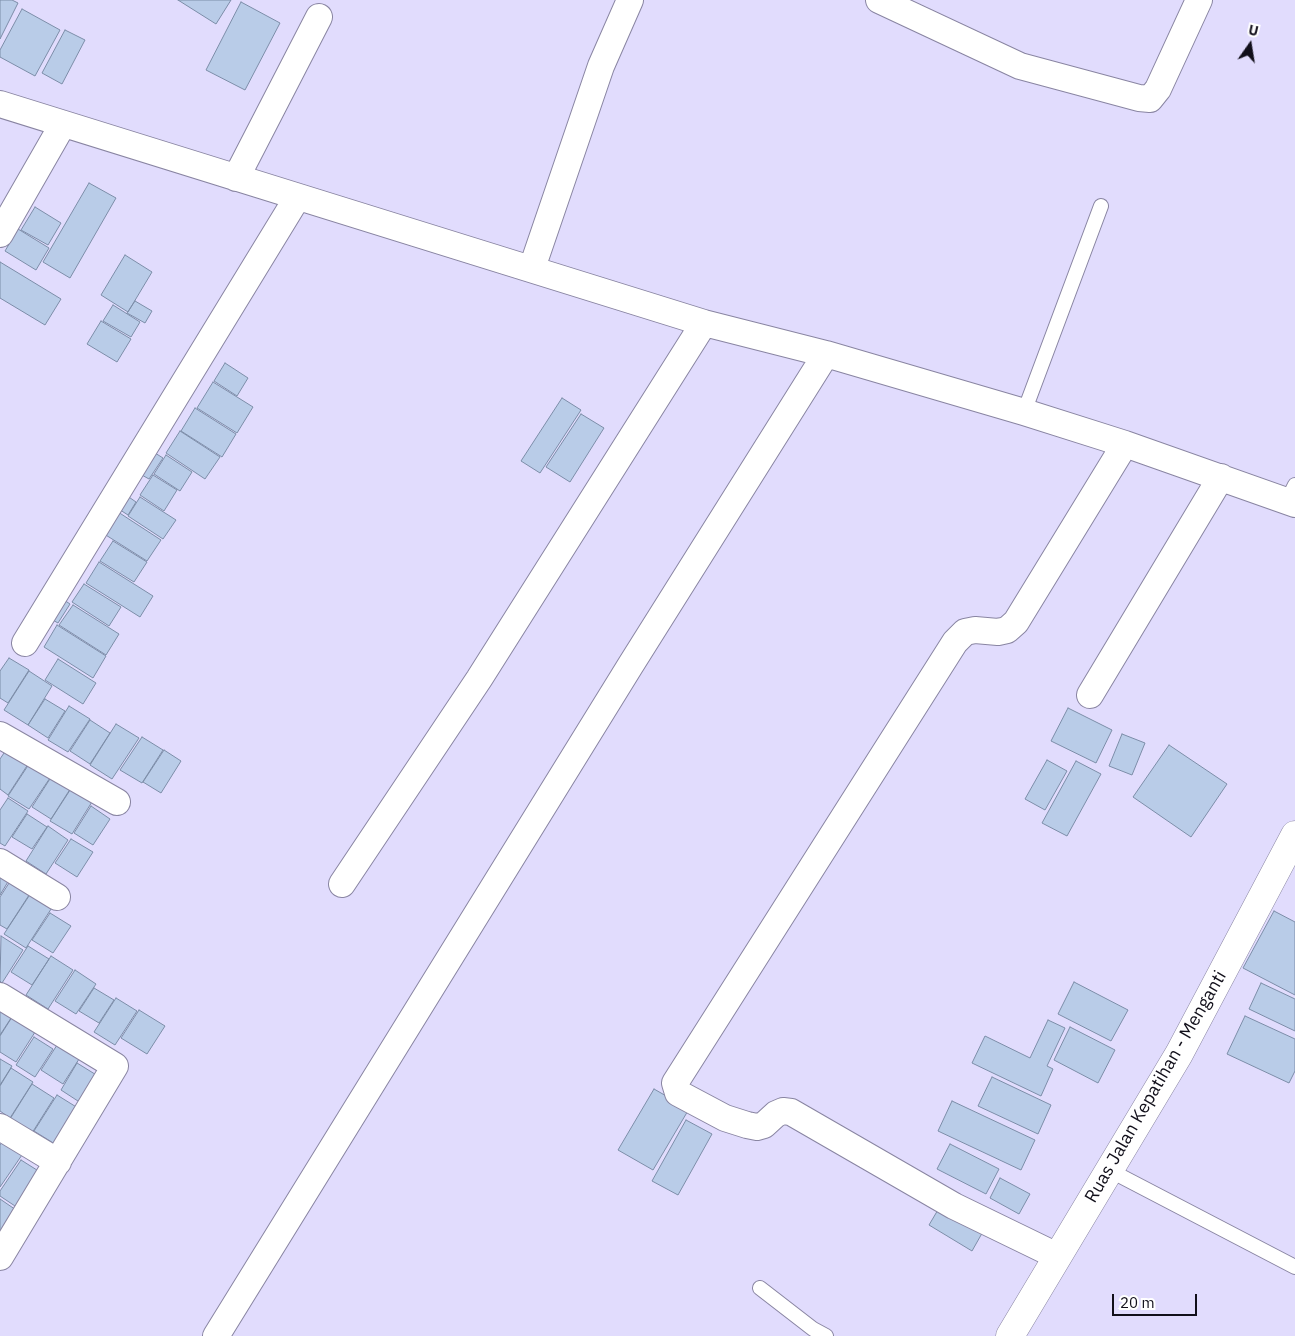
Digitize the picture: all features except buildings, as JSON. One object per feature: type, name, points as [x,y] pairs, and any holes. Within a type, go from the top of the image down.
[{"type":"main road","name":"Ruas Jalan Kepatihan - Menganti","points":[[1010,1336],[1179,1054],[1295,835]]},
{"type":"street","points":[[532,268],[601,66],[630,0]]},
{"type":"street","points":[[879,0],[1020,66],[1139,98],[1150,99],[1158,89],[1200,0]]},
{"type":"street","points":[[236,178],[319,17]]},
{"type":"street","points":[[0,104],[297,198],[532,268],[704,323],[826,354],[1024,412],[1125,444],[1221,478],[1292,497]]},
{"type":"street","points":[[0,234],[63,124]]},
{"type":"street","points":[[25,643],[297,198]]},
{"type":"street","points":[[342,884],[479,679],[704,323]]},
{"type":"street","points":[[216,1336],[630,666],[826,354]]},
{"type":"street","points":[[1057,1256],[954,1206],[791,1112],[776,1114],[764,1125],[757,1127],[748,1125],[725,1118],[678,1093],[675,1083],[955,642],[965,632],[975,630],[998,632],[1007,630],[1016,622],[1125,444]]},
{"type":"street","points":[[1090,695],[1221,478]]},
{"type":"street","points":[[0,735],[117,802]]},
{"type":"street","points":[[0,862],[56,898]]},
{"type":"street","points":[[0,996],[115,1066],[0,1257]]},
{"type":"street","points":[[0,1127],[58,1162]]},
{"type":"lane","points":[[1024,412],[1101,206]]},
{"type":"lane","points":[[1109,1170],[1295,1267]]},
{"type":"lane","points":[[760,1288],[813,1329],[826,1336]]}]
